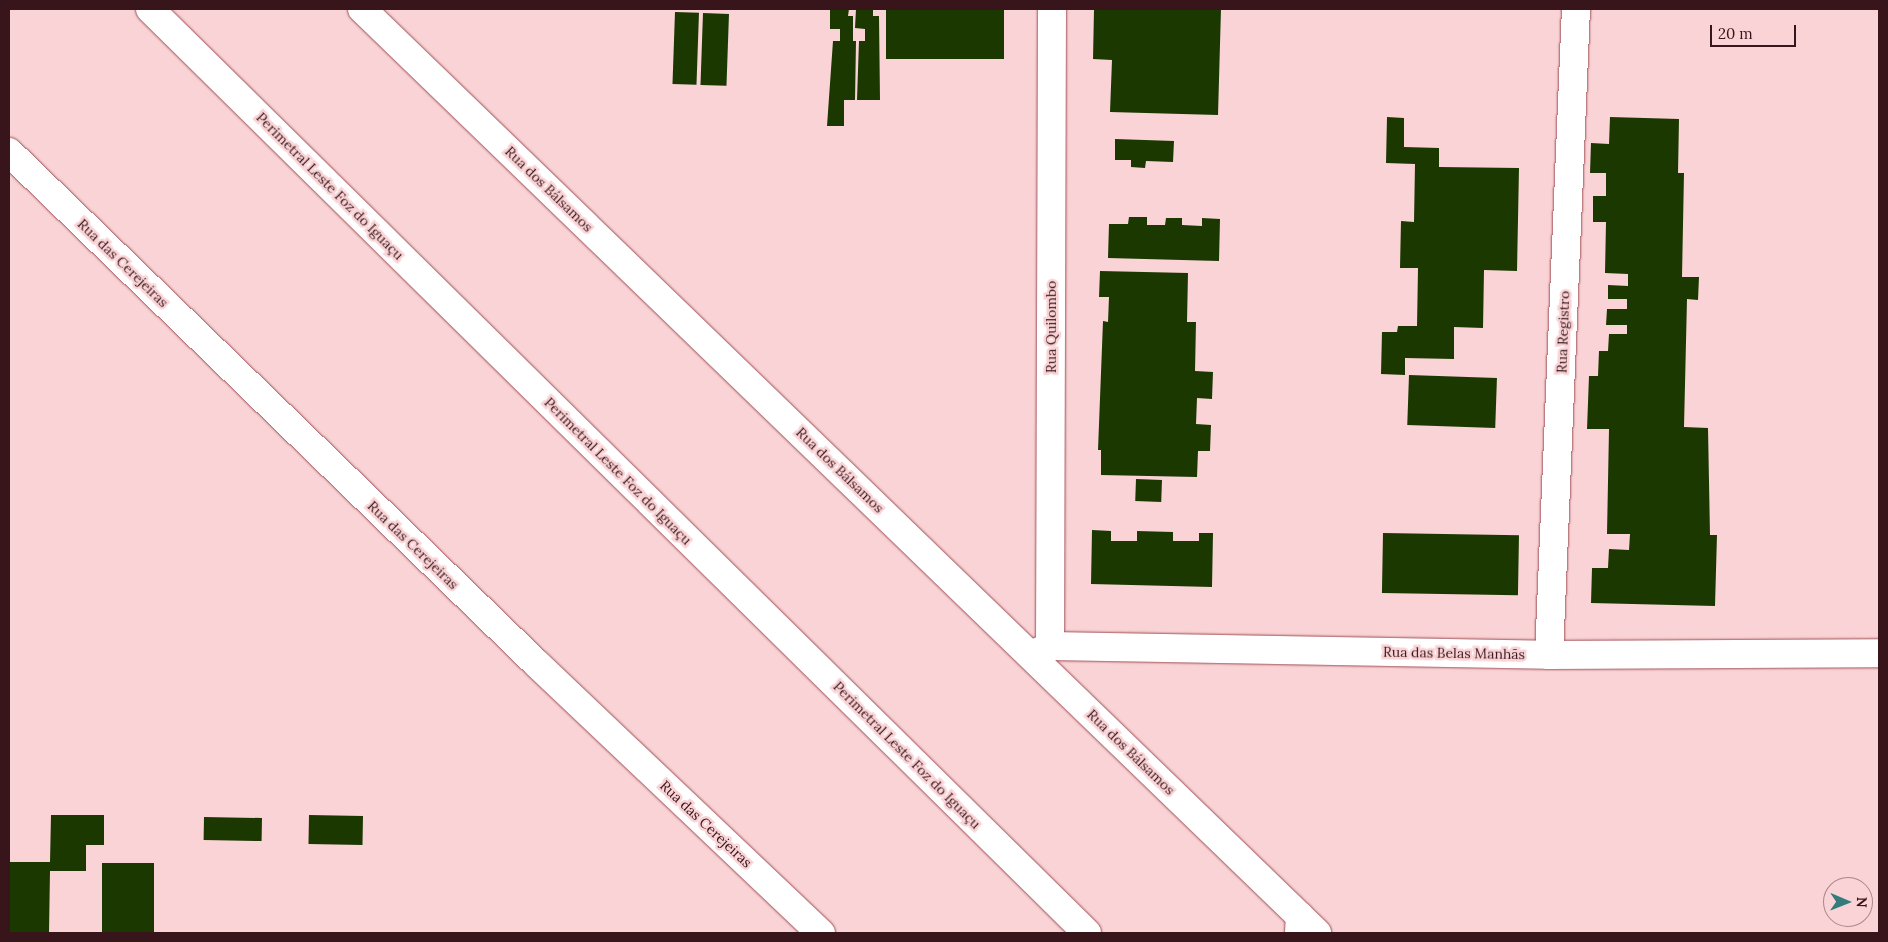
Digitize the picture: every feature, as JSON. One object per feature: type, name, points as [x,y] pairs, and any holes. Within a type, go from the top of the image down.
[{"type":"main road","name":"Perimetral Leste Foz do Iguaçu","points":[[150,9],[1087,933]]},
{"type":"main road","name":"Rua dos Bálsamos","points":[[362,9],[1040,650],[1305,927]]},
{"type":"main road","name":"Rua Quilombo","points":[[1040,650],[1052,9]]},
{"type":"main road","name":"Rua Registro","points":[[1549,655],[1576,9]]},
{"type":"main road","name":"Rua das Cerejeiras","points":[[9,152],[536,663],[821,933]]},
{"type":"main road","name":"Rua das Belas Manhãs","points":[[1040,650],[1549,655],[1879,654]]},
{"type":"building","points":[[830,9],[849,9],[848,16],[853,16],[853,41],[856,41],[855,100],[844,100],[844,126],[827,126],[833,41],[840,41],[840,29],[830,29]]},
{"type":"building","points":[[856,9],[873,9],[873,16],[879,16],[880,100],[857,100],[859,41],[865,41],[865,29],[855,28]]},
{"type":"building","points":[[886,9],[1004,9],[1004,59],[886,59]]},
{"type":"building","points":[[1094,9],[1221,9],[1218,115],[1110,112],[1112,60],[1093,59]]},
{"type":"building","points":[[675,12],[699,13],[696,85],[672,84]]},
{"type":"building","points":[[703,13],[729,14],[726,86],[700,85]]},
{"type":"building","points":[[1387,117],[1404,118],[1404,147],[1439,148],[1439,167],[1519,168],[1517,271],[1484,270],[1483,328],[1454,327],[1454,359],[1405,358],[1405,375],[1381,374],[1382,332],[1397,332],[1398,326],[1417,326],[1418,268],[1400,268],[1401,221],[1414,222],[1415,164],[1386,163]]},
{"type":"building","points":[[1610,117],[1679,119],[1678,173],[1684,173],[1682,277],[1699,277],[1698,300],[1687,299],[1684,427],[1708,428],[1710,535],[1717,535],[1715,606],[1591,603],[1592,568],[1608,568],[1609,549],[1629,550],[1630,534],[1607,534],[1609,429],[1587,429],[1589,376],[1598,376],[1599,351],[1608,351],[1609,334],[1627,334],[1627,325],[1606,325],[1607,309],[1627,309],[1627,299],[1608,299],[1608,285],[1628,286],[1628,274],[1605,273],[1606,222],[1593,222],[1593,196],[1606,196],[1606,173],[1590,173],[1591,143],[1609,144]]},
{"type":"building","points":[[1115,139],[1174,141],[1173,162],[1146,161],[1145,168],[1131,167],[1131,160],[1115,160]]},
{"type":"building","points":[[1129,217],[1147,217],[1147,225],[1165,225],[1166,218],[1182,218],[1182,225],[1202,226],[1202,218],[1220,219],[1219,261],[1108,258],[1109,224],[1128,224]]},
{"type":"building","points":[[1100,271],[1188,273],[1187,322],[1196,322],[1195,371],[1213,372],[1212,399],[1197,398],[1196,424],[1211,425],[1210,451],[1198,451],[1197,477],[1101,475],[1101,450],[1098,450],[1103,321],[1108,322],[1109,297],[1099,297]]},
{"type":"building","points":[[1409,375],[1497,378],[1495,428],[1407,425]]},
{"type":"building","points":[[1136,479],[1162,480],[1161,502],[1135,501]]},
{"type":"building","points":[[1092,530],[1111,531],[1111,541],[1137,541],[1137,531],[1173,532],[1173,541],[1199,541],[1199,533],[1213,533],[1212,587],[1091,584]]},
{"type":"building","points":[[1383,533],[1519,535],[1518,595],[1382,593]]},
{"type":"building","points":[[51,815],[104,815],[104,845],[86,845],[86,871],[50,871],[49,933],[9,933],[9,862],[50,862]]},
{"type":"building","points":[[309,815],[363,816],[362,845],[308,844]]},
{"type":"building","points":[[204,817],[262,818],[262,841],[204,840]]},
{"type":"building","points":[[102,863],[154,863],[154,933],[102,933]]}]
